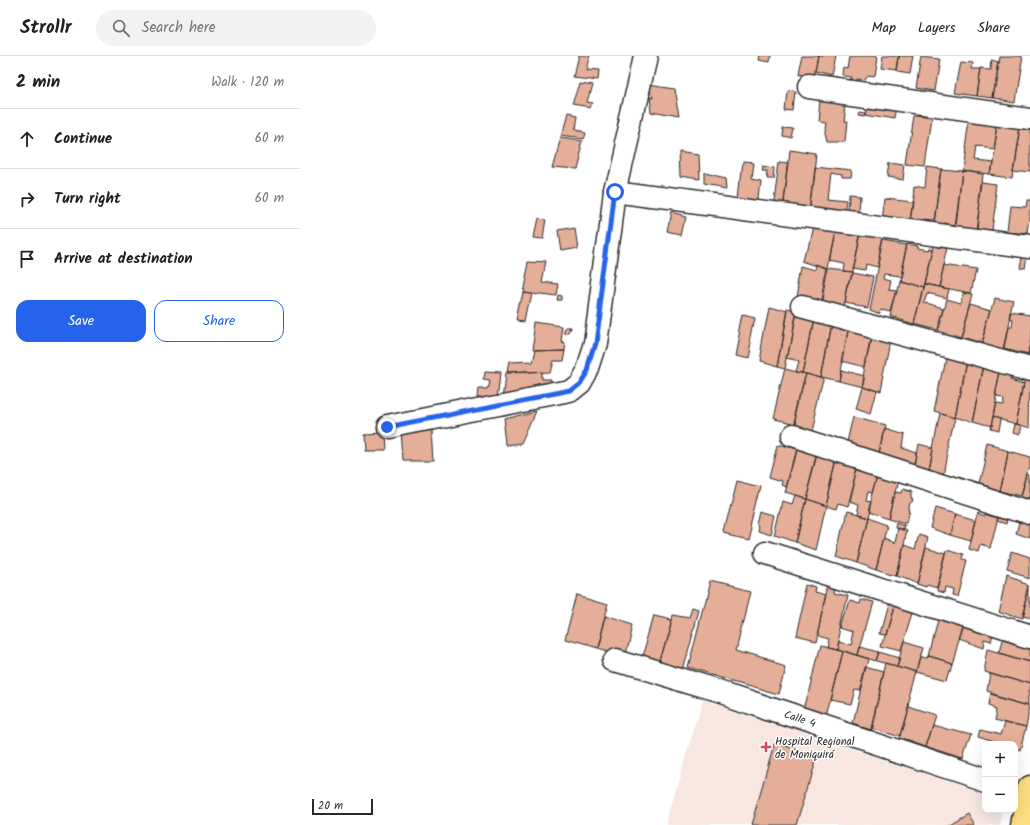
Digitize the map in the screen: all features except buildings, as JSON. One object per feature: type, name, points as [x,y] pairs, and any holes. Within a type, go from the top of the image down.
[{"type":"main road","points":[[1022,825],[1026,791]]},
{"type":"street","points":[[387,427],[569,391],[579,383],[587,370],[595,344],[615,192],[646,56]]},
{"type":"street","points":[[809,87],[1030,118]]},
{"type":"street","points":[[615,192],[1030,247]]},
{"type":"street","points":[[803,307],[1030,369]]},
{"type":"street","points":[[791,436],[1030,513]]},
{"type":"street","points":[[765,553],[1030,637]]},
{"type":"street","name":"Calle 4","points":[[615,660],[714,690],[982,779]]},
{"type":"shaded area","name":"Hospital Regional de Moniquirá","points":[[702,700],[982,793],[982,813],[1002,813],[1000,825],[666,825]]},
{"type":"place","name":"Hospital Regional de Moniquirá","points":[[766,747]]},
{"type":"route","points":[[387,427],[569,391],[579,383],[587,370],[595,344],[615,192]]}]
